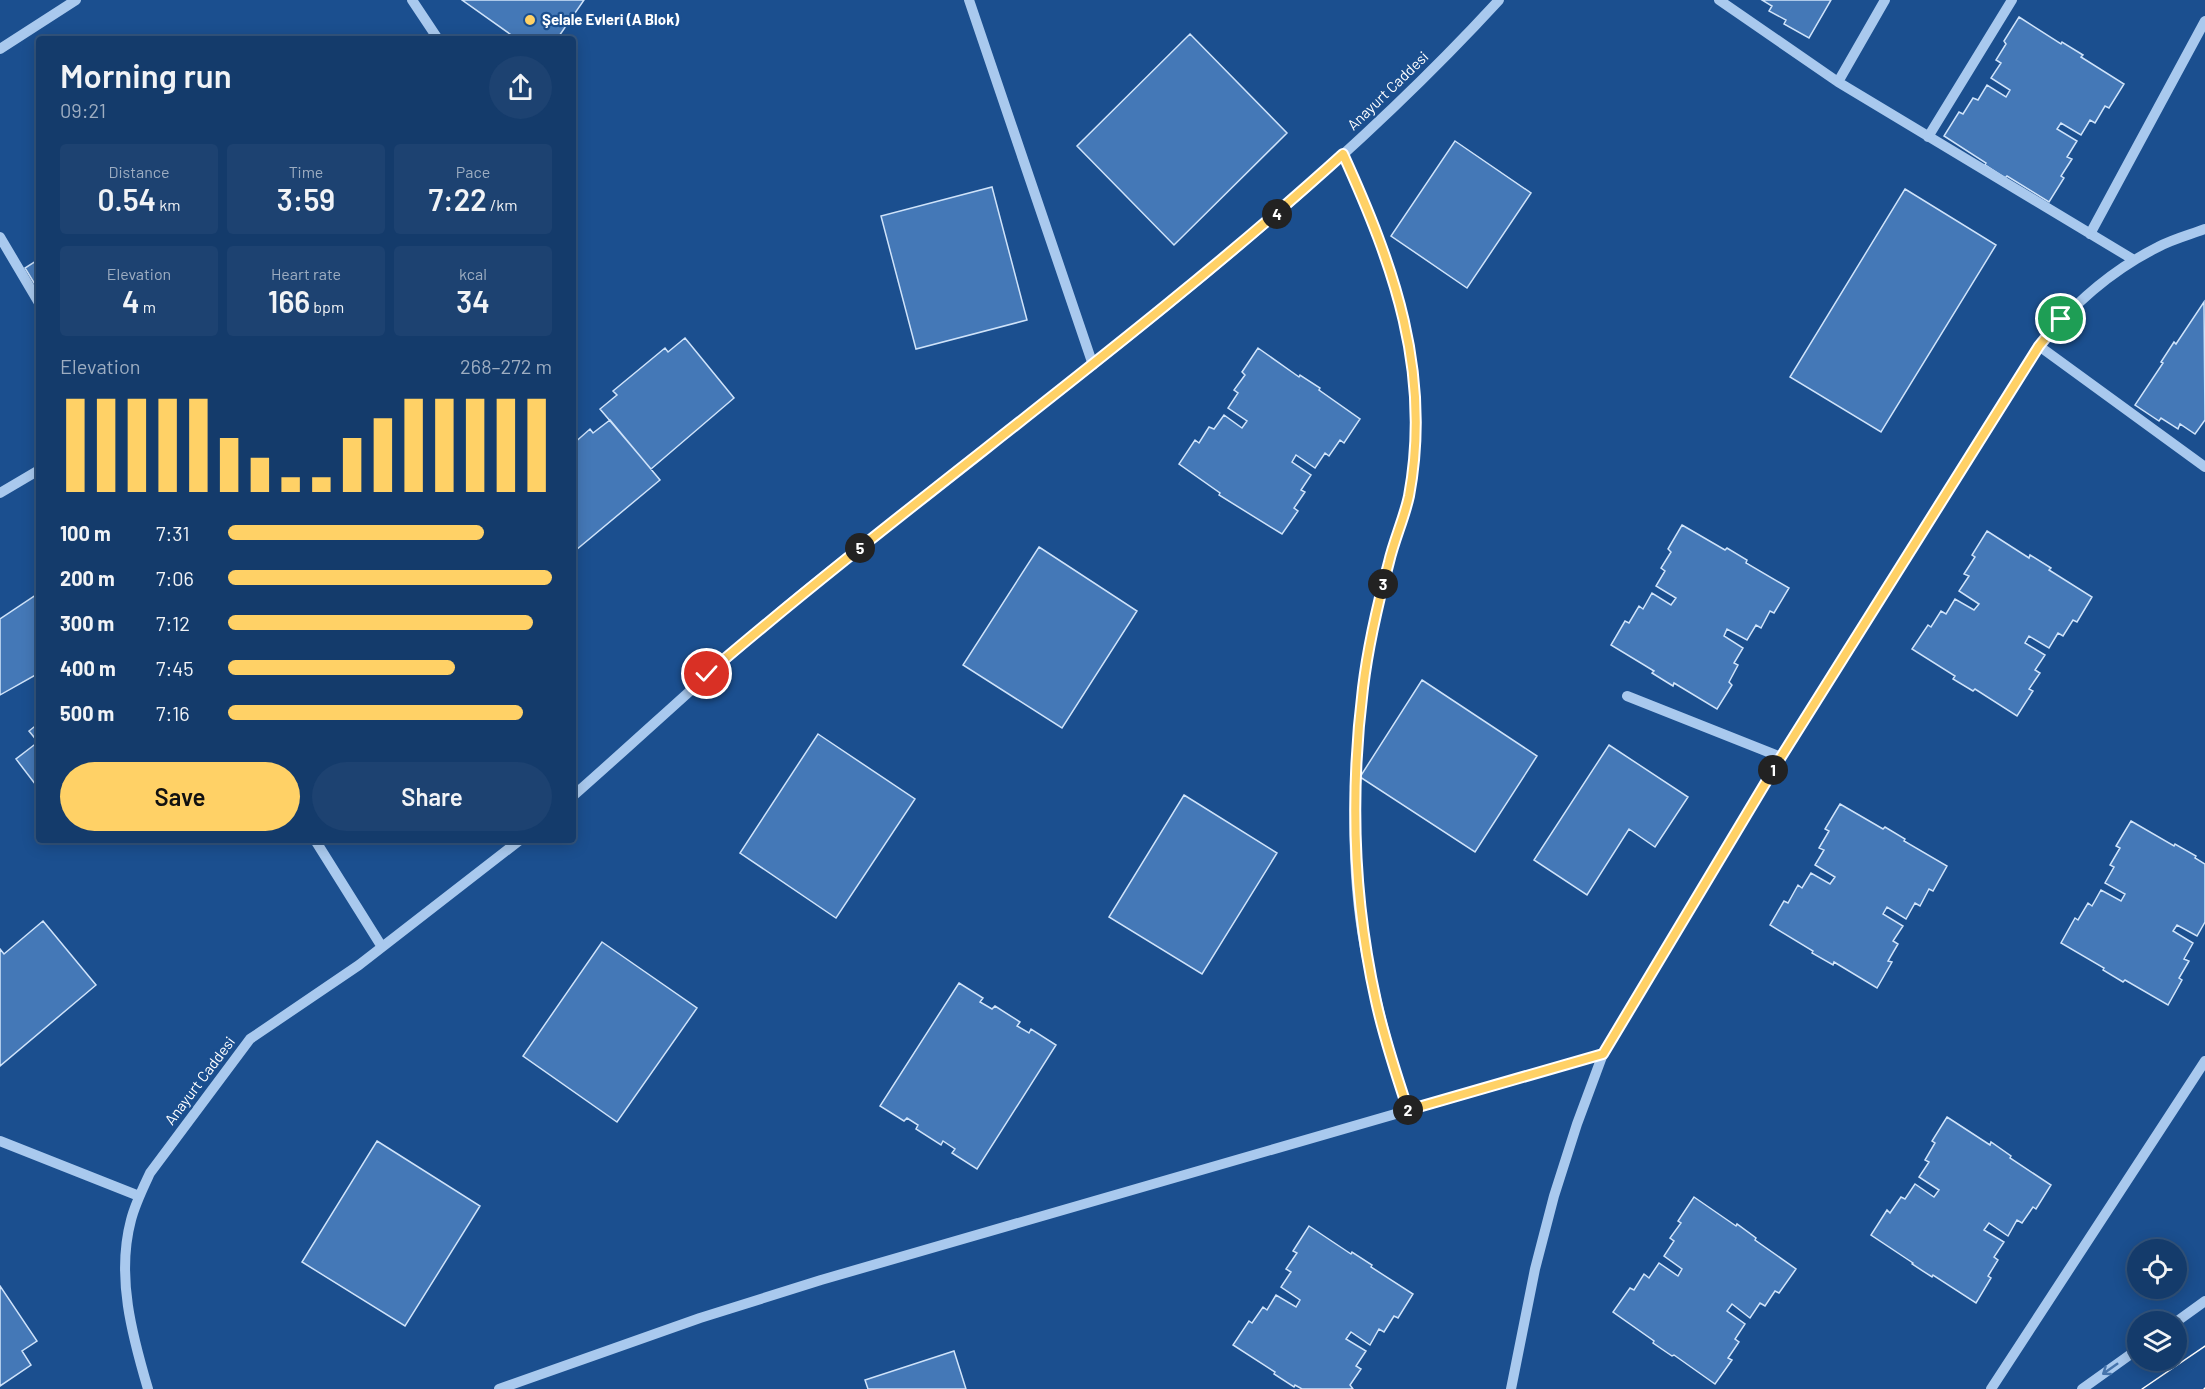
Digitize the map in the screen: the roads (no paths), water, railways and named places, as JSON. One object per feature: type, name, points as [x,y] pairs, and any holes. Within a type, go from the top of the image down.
[{"type":"street","points":[[0,49],[76,0]]},
{"type":"street","points":[[412,0],[436,36]]},
{"type":"street","points":[[969,0],[1093,365]]},
{"type":"street","name":"Anayurt Caddesi","points":[[576,793],[707,674],[804,592],[1093,365],[1266,224],[1389,113],[1499,0]]},
{"type":"street","points":[[1719,0],[1838,82],[2134,260]]},
{"type":"street","points":[[1838,82],[1885,0]]},
{"type":"street","points":[[1928,137],[2012,0]]},
{"type":"street","points":[[2090,234],[2205,21]]},
{"type":"street","points":[[1343,154],[1369,211],[1390,270],[1405,324],[1415,380],[1417,420],[1408,499],[1389,561],[1374,623],[1363,687],[1357,750],[1355,821],[1358,891],[1365,947],[1390,1057],[1408,1110]]},
{"type":"street","points":[[1511,1389],[1535,1269],[1554,1196],[1603,1054],[1781,757],[2039,346],[2061,319],[2109,276],[2160,246],[2205,228]]},
{"type":"street","points":[[0,237],[36,298]]},
{"type":"street","points":[[2039,346],[2205,468]]},
{"type":"street","points":[[0,493],[36,473]]},
{"type":"street","points":[[1627,696],[1781,757]]},
{"type":"street","points":[[317,843],[382,947]]},
{"type":"street","name":"Anayurt Caddesi","points":[[148,1389],[137,1350],[126,1291],[126,1246],[131,1220],[150,1173],[250,1039],[382,947],[516,843]]},
{"type":"street","points":[[499,1389],[677,1326],[781,1293],[1603,1054]]},
{"type":"street","points":[[1991,1389],[2205,1060]]},
{"type":"street","points":[[0,1140],[139,1196]]},
{"type":"street","points":[[2187,1314],[2205,1301]]},
{"type":"street","points":[[2082,1389],[2127,1357]]},
{"type":"tram line","points":[[2142,1389],[2205,1346]]},
{"type":"place","name":"Şelale Evleri (A Blok)","points":[[530,20]]}]
